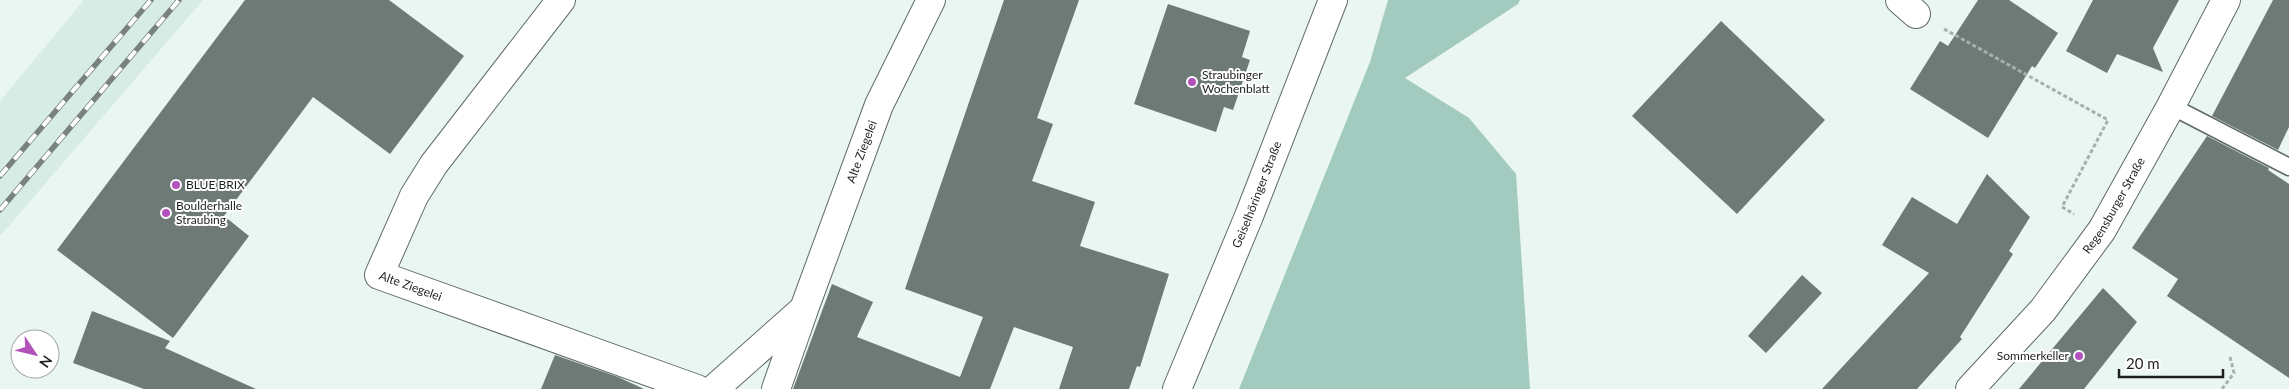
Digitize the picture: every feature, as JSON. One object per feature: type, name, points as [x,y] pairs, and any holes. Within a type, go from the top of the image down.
[{"type":"street","name":"Alte Ziegelei","points":[[561,0],[434,164],[414,196],[380,275],[698,389]]},
{"type":"street","name":"Alte Ziegelei","points":[[776,389],[879,105],[931,0]]},
{"type":"street","name":"Geiselhöringer Straße","points":[[1177,389],[1249,216],[1333,0]]},
{"type":"street","name":"Regensburger Straße","points":[[1970,389],[2043,310],[2102,230],[2171,106],[2226,0]]},
{"type":"street","name":"Alte Ziegelei","points":[[714,389],[804,308]]},
{"type":"lane","points":[[2171,106],[2289,167]]},
{"type":"path","points":[[1908,7],[2108,120],[2062,207],[2102,230]]},
{"type":"path","points":[[2222,389],[2234,372],[2230,357]]},
{"type":"shaded area","points":[[84,0],[203,0],[0,236],[0,101]]},
{"type":"green space","points":[[1388,0],[1520,0],[1518,4],[1405,78],[1469,118],[1516,174],[1530,389],[1239,389],[1370,62]]},
{"type":"building","name":"BLUE BRIX","points":[[245,0],[389,0],[464,56],[390,154],[313,97],[224,216],[249,236],[173,338],[57,250]]},
{"type":"building","points":[[1004,0],[1079,0],[1037,118],[1053,124],[1032,181],[1095,202],[1080,246],[1169,274],[1140,367],[1137,366],[1129,389],[1059,389],[1073,347],[1014,327],[990,389],[793,389],[832,284],[873,302],[857,337],[960,377],[983,317],[905,289]]},
{"type":"building","points":[[1978,0],[2009,0],[2058,33],[2035,68],[2032,66],[1988,138],[1910,89],[1940,41],[1948,46]]},
{"type":"building","points":[[2093,0],[2179,0],[2153,48],[2163,72],[2117,54],[2107,73],[2066,51]]},
{"type":"building","points":[[2273,0],[2289,0],[2289,127],[2278,150],[2212,116]]},
{"type":"building","name":"Straubinger Wochenblatt","points":[[1168,4],[1250,31],[1242,57],[1250,60],[1233,110],[1224,107],[1216,132],[1134,104]]},
{"type":"building","points":[[1721,21],[1825,120],[1737,214],[1632,116]]},
{"type":"building","points":[[2207,136],[2269,168],[2268,170],[2289,184],[2289,378],[2167,296],[2178,279],[2132,248]]},
{"type":"building","points":[[1987,174],[2030,217],[2009,251],[2013,254],[1960,337],[1962,339],[1917,389],[1822,389],[1929,273],[1882,245],[1912,197],[1957,224]]},
{"type":"building","points":[[1802,275],[1822,293],[1766,353],[1748,336]]},
{"type":"building","name":"Sommerkeller","points":[[2103,288],[2137,322],[2084,389],[2019,389]]},
{"type":"building","points":[[92,311],[170,341],[165,348],[256,389],[144,389],[73,363]]},
{"type":"building","points":[[555,355],[618,377],[644,389],[541,389]]},
{"type":"railway","points":[[0,176],[151,0]]},
{"type":"railway","points":[[0,210],[179,0]]},
{"type":"place","name":"Straubinger Wochenblatt","points":[[1192,82]]},
{"type":"place","name":"BLUE BRIX","points":[[176,185]]},
{"type":"place","name":"Boulderhalle Straubing","points":[[166,213]]},
{"type":"place","name":"Sommerkeller","points":[[2079,356]]}]
